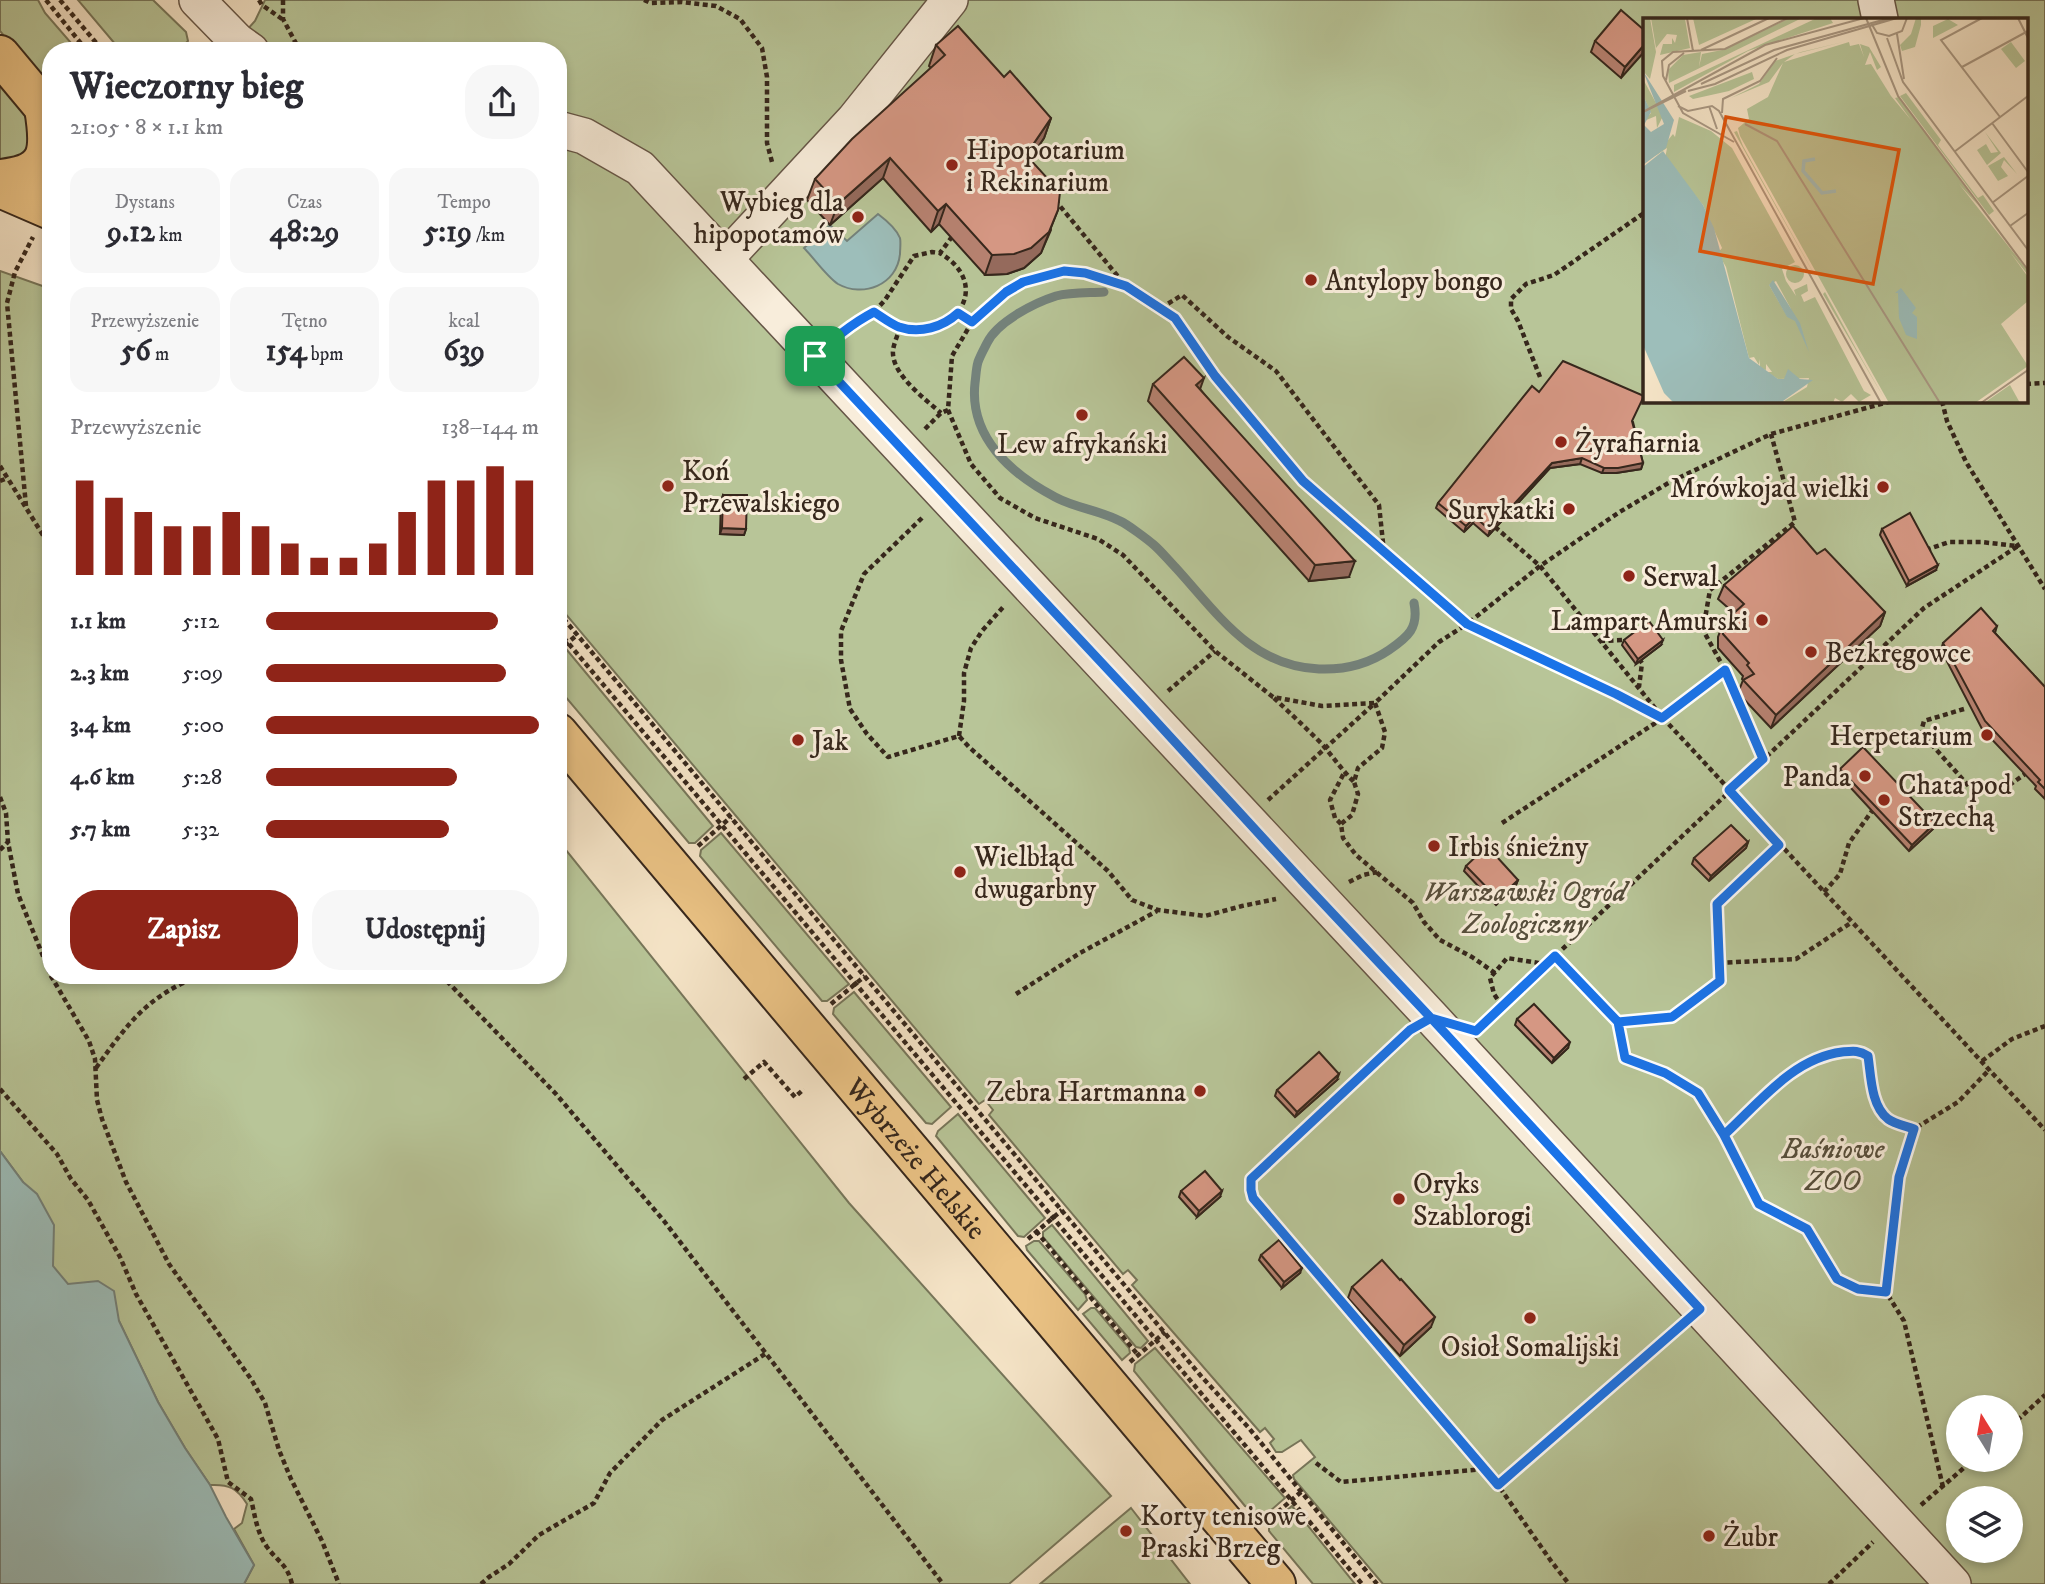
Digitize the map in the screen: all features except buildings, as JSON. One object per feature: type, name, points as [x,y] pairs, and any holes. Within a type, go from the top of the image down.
[{"type":"main road","points":[[1,55],[42,106]]},
{"type":"main road","points":[[0,179],[21,176],[42,161]]},
{"type":"main road","points":[[0,188],[41,224]]},
{"type":"main road","name":"Wybrzeże Helskie","points":[[567,744],[1276,1584]]},
{"type":"street","points":[[197,0],[240,42]]},
{"type":"street","points":[[725,259],[854,120],[950,0]]},
{"type":"street","points":[[1876,0],[1880,18]]},
{"type":"street","points":[[567,131],[584,136],[640,168],[1146,710],[1953,1584]]},
{"type":"path","points":[[46,0],[80,42]]},
{"type":"path","points":[[60,0],[95,42]]},
{"type":"path","points":[[259,0],[283,19]]},
{"type":"path","points":[[283,0],[283,19],[295,42]]},
{"type":"path","points":[[644,0],[651,3],[682,2],[716,6],[740,19],[762,48],[767,77],[767,143],[784,196]]},
{"type":"path","points":[[1048,191],[1126,286]]},
{"type":"path","points":[[1540,377],[1511,309],[1511,299],[1526,284],[1553,275],[1643,214]]},
{"type":"path","points":[[26,506],[7,303],[15,272],[41,224]]},
{"type":"path","points":[[940,253],[951,238]]},
{"type":"path","points":[[815,356],[856,322],[874,312],[914,256],[940,253],[952,260],[963,276],[965,295],[958,313],[937,327],[900,327],[874,312]]},
{"type":"path","points":[[1341,824],[1352,815],[1358,794],[1354,782],[1325,748],[1273,697],[1215,651],[1123,555],[1098,539],[1035,518],[1000,498],[971,464],[948,410],[952,356],[972,322],[1006,292],[1023,282],[1064,271],[1085,273],[1126,286],[1161,308],[1175,318],[1215,376],[1303,481],[1467,624],[1662,718]]},
{"type":"path","points":[[1161,308],[1182,295],[1228,337],[1276,371],[1379,505],[1384,552]]},
{"type":"path","points":[[958,313],[972,322]]},
{"type":"path","points":[[900,327],[892,354],[899,370],[912,388],[942,413]]},
{"type":"path","points":[[1247,819],[1375,704],[1439,642],[1467,624],[1540,566],[1618,513],[1670,482],[1770,434],[1888,402]]},
{"type":"path","points":[[1942,402],[1947,421],[1966,461],[2045,589]]},
{"type":"path","points":[[1763,759],[1725,670],[1703,629],[1710,590],[1795,522],[1770,434]]},
{"type":"path","points":[[0,466],[42,533]]},
{"type":"path","points":[[0,481],[8,478]]},
{"type":"path","points":[[945,496],[864,574],[841,631],[841,660],[850,709],[867,734],[888,757],[959,736]]},
{"type":"path","points":[[1494,527],[1540,566],[1662,718],[2045,1130]]},
{"type":"path","points":[[1925,550],[1949,542],[1980,542],[2018,547]]},
{"type":"path","points":[[1569,1584],[1498,1485],[1253,1198],[1251,1179],[1410,1030],[1431,1018],[1476,1031],[1923,608],[2018,547]]},
{"type":"path","points":[[1027,583],[998,611],[971,648],[964,673],[964,701],[959,736],[968,747],[1108,872],[1132,900],[1158,910],[1205,916],[1283,898],[1304,883]]},
{"type":"path","points":[[567,624],[1248,1427],[1377,1584]]},
{"type":"path","points":[[576,635],[568,642],[1362,1584]]},
{"type":"path","points":[[1600,641],[1626,642],[1642,663],[1639,688]]},
{"type":"path","points":[[1146,710],[1215,651]]},
{"type":"path","points":[[1502,823],[1662,718],[1725,670]]},
{"type":"path","points":[[1273,697],[1322,706],[1375,704]]},
{"type":"path","points":[[1354,782],[1358,768],[1382,748],[1384,727],[1375,704]]},
{"type":"path","points":[[1964,709],[1924,722],[1922,729],[1924,736],[1975,793],[2001,790],[2025,774]]},
{"type":"path","points":[[1344,773],[1330,800],[1335,818],[1341,824],[1343,838],[1356,855],[1413,903],[1424,922],[1440,940],[1495,973]]},
{"type":"path","points":[[0,797],[6,813],[8,842],[18,894],[42,955]]},
{"type":"path","points":[[1824,892],[1840,874],[1849,843],[1872,811]]},
{"type":"path","points":[[692,851],[731,817]]},
{"type":"path","points":[[0,850],[8,842]]},
{"type":"path","points":[[1618,1022],[1672,1017],[1720,981],[1717,904],[1779,845]]},
{"type":"path","points":[[1342,886],[1363,875],[1377,872]]},
{"type":"path","points":[[1016,994],[1080,953],[1158,910]]},
{"type":"path","points":[[1719,963],[1796,959],[1852,922]]},
{"type":"path","points":[[1555,956],[1618,1022],[1625,1058],[1665,1073],[1698,1093],[1724,1135],[1759,1204],[1807,1229],[1837,1279],[1858,1289],[1886,1292]]},
{"type":"path","points":[[1502,1006],[1494,994],[1490,978],[1507,958],[1546,964]]},
{"type":"path","points":[[825,1009],[865,976]]},
{"type":"path","points":[[56,984],[89,1041],[95,1059],[97,1100],[126,1182],[169,1264],[251,1379],[265,1403],[287,1470],[322,1541],[339,1584]]},
{"type":"path","points":[[95,1068],[124,1027],[147,1004],[179,984]]},
{"type":"path","points":[[450,984],[556,1094],[664,1221],[943,1584]]},
{"type":"path","points":[[1982,1061],[2012,1039],[2045,1026]]},
{"type":"path","points":[[1724,1135],[1786,1076],[1809,1061],[1855,1051],[1861,1051],[1868,1056],[1872,1087],[1879,1110],[1890,1121],[1914,1129]]},
{"type":"path","points":[[744,1079],[764,1062],[794,1097],[804,1089]]},
{"type":"path","points":[[1943,1487],[1903,1321],[1886,1292],[1899,1177],[1914,1129],[1958,1102],[1990,1069]]},
{"type":"path","points":[[0,1089],[57,1154],[71,1179],[88,1200],[120,1257],[136,1294],[218,1439],[228,1482],[251,1499],[257,1528],[266,1546],[288,1570],[292,1584]]},
{"type":"path","points":[[1021,1244],[1062,1210]]},
{"type":"path","points":[[1036,1231],[1138,1355]]},
{"type":"path","points":[[1498,1485],[1700,1309]]},
{"type":"path","points":[[1124,1367],[1165,1332]]},
{"type":"path","points":[[481,1584],[509,1564],[539,1535],[594,1503],[610,1473],[662,1420],[765,1354]]},
{"type":"path","points":[[2023,1415],[2045,1395]]},
{"type":"path","points":[[1316,1463],[1341,1482],[1484,1469]]},
{"type":"path","points":[[1829,1584],[1876,1539],[1960,1472]]},
{"type":"path","points":[[1262,1526],[1301,1492]]},
{"type":"green space","points":[[0,0],[38,0],[45,13],[70,42],[42,42],[42,82],[0,31]]},
{"type":"green space","points":[[78,0],[153,0],[186,32],[188,41],[187,42],[113,42]]},
{"type":"green space","name":"Warszawski Ogród Zoologiczny","points":[[265,0],[2045,0],[2045,1584],[1383,1584],[1294,1479],[1293,1475],[1315,1457],[1301,1440],[1282,1452],[1276,1452],[1270,1443],[1274,1439],[1265,1428],[1260,1432],[1132,1285],[1137,1280],[1128,1270],[1123,1274],[989,1115],[993,1110],[985,1100],[979,1104],[567,616],[567,42],[236,42],[255,21]]},
{"type":"green space","points":[[0,80],[33,124],[27,151],[0,167]]},
{"type":"green space","points":[[0,271],[42,286],[42,984],[567,984],[567,851],[849,1203],[1111,1496],[1009,1584],[244,1584],[254,1565],[234,1529],[242,1523],[247,1504],[232,1488],[210,1485],[158,1402],[119,1321],[102,1319],[21,1249],[23,1182],[0,1151]]},
{"type":"green space","points":[[567,650],[713,826],[695,843],[689,843],[567,699]]},
{"type":"green space","points":[[721,833],[849,984],[827,1001],[822,1001],[700,856],[701,850]]},
{"type":"green space","points":[[854,992],[951,1107],[932,1124],[926,1123],[833,1014],[834,1008]]},
{"type":"green space","points":[[958,1114],[1045,1218],[1024,1237],[1018,1236],[936,1136],[938,1131]]},
{"type":"green space","points":[[1052,1225],[1148,1341],[1141,1348],[1136,1347],[1043,1237],[1043,1232]]},
{"type":"green space","points":[[1039,1241],[1085,1294],[1087,1300],[1078,1310],[1027,1250],[1026,1246]]},
{"type":"green space","points":[[1095,1308],[1129,1348],[1130,1353],[1122,1360],[1083,1314]]},
{"type":"green space","points":[[1155,1348],[1285,1498],[1263,1517],[1258,1517],[1245,1506],[1134,1371],[1135,1364]]},
{"type":"green space","points":[[1292,1506],[1355,1584],[1313,1584],[1269,1531],[1269,1525]]},
{"type":"green space","name":"Korty tenisowe Praski Brzeg","points":[[1131,1508],[1190,1584],[1040,1584]]},
{"type":"water","points":[[878,214],[900,238],[900,254],[893,274],[877,286],[858,290],[838,284],[804,248],[830,225],[847,241]]},
{"type":"water","points":[[0,1151],[23,1182],[37,1194],[54,1225],[53,1266],[68,1284],[98,1281],[114,1291],[119,1321],[158,1402],[210,1485],[254,1565],[244,1584],[0,1584]]},
{"type":"waterway","points":[[1104,292],[1074,293],[1037,303],[1007,321],[992,335],[977,365],[975,402],[986,437],[996,452],[1023,477],[1055,497],[1112,517],[1132,528],[1160,551],[1238,635],[1255,648],[1295,666],[1337,669],[1355,666],[1381,655],[1402,641],[1410,631],[1415,619],[1414,603]]},
{"type":"place","name":"Hipopotarium i Rekinarium","points":[[952,165]]},
{"type":"place","name":"Wybieg dla hipopotamów","points":[[858,217]]},
{"type":"place","name":"Antylopy bongo","points":[[1311,280]]},
{"type":"place","name":"Lew afrykański","points":[[1082,415]]},
{"type":"place","name":"Żyrafiarnia","points":[[1561,442]]},
{"type":"place","name":"Koń Przewalskiego","points":[[668,486]]},
{"type":"place","name":"Mrówkojad wielki","points":[[1883,487]]},
{"type":"place","name":"Surykatki","points":[[1569,509]]},
{"type":"place","name":"Serwal","points":[[1629,576]]},
{"type":"place","name":"Lampart Amurski","points":[[1762,620]]},
{"type":"place","name":"Bezkręgowce","points":[[1811,652]]},
{"type":"place","name":"Herpetarium","points":[[1987,735]]},
{"type":"place","name":"Jak","points":[[798,740]]},
{"type":"place","name":"Panda","points":[[1865,776]]},
{"type":"place","name":"Chata pod Strzechą","points":[[1884,800]]},
{"type":"place","name":"Irbis śnieżny","points":[[1434,846]]},
{"type":"place","name":"Wielbłąd dwugarbny","points":[[960,872]]},
{"type":"place","name":"Zebra Hartmanna","points":[[1200,1091]]},
{"type":"place","name":"Oryks Szablorogi","points":[[1399,1199]]},
{"type":"place","name":"Osioł Somalijski","points":[[1530,1318]]},
{"type":"place","name":"Korty tenisowe Praski Brzeg","points":[[1126,1531]]},
{"type":"place","name":"Żubr","points":[[1709,1536]]},
{"type":"route","points":[[815,356],[856,322],[874,312],[900,327],[918,329],[937,327],[958,313],[972,322],[1006,292],[1023,282],[1064,271],[1085,273],[1126,286],[1175,318],[1215,376],[1303,481],[1467,624],[1662,718],[1725,670],[1763,759],[1729,790],[1779,845],[1717,904],[1720,981],[1672,1017],[1618,1022],[1625,1058],[1665,1073],[1698,1093],[1724,1135],[1759,1204],[1807,1229],[1837,1279],[1858,1289],[1886,1292],[1899,1177],[1914,1129],[1890,1121],[1879,1110],[1872,1087],[1868,1056],[1861,1051],[1855,1051],[1809,1061],[1786,1076],[1724,1135],[1698,1093],[1665,1073],[1625,1058],[1618,1022],[1555,956],[1476,1031],[1431,1018],[1700,1309],[1498,1485],[1253,1198],[1251,1190],[1251,1179],[1410,1030],[1431,1018],[815,356]]},
{"type":"park label","name":"Baśniowe ZOO","points":[[1833,1164]]}]
